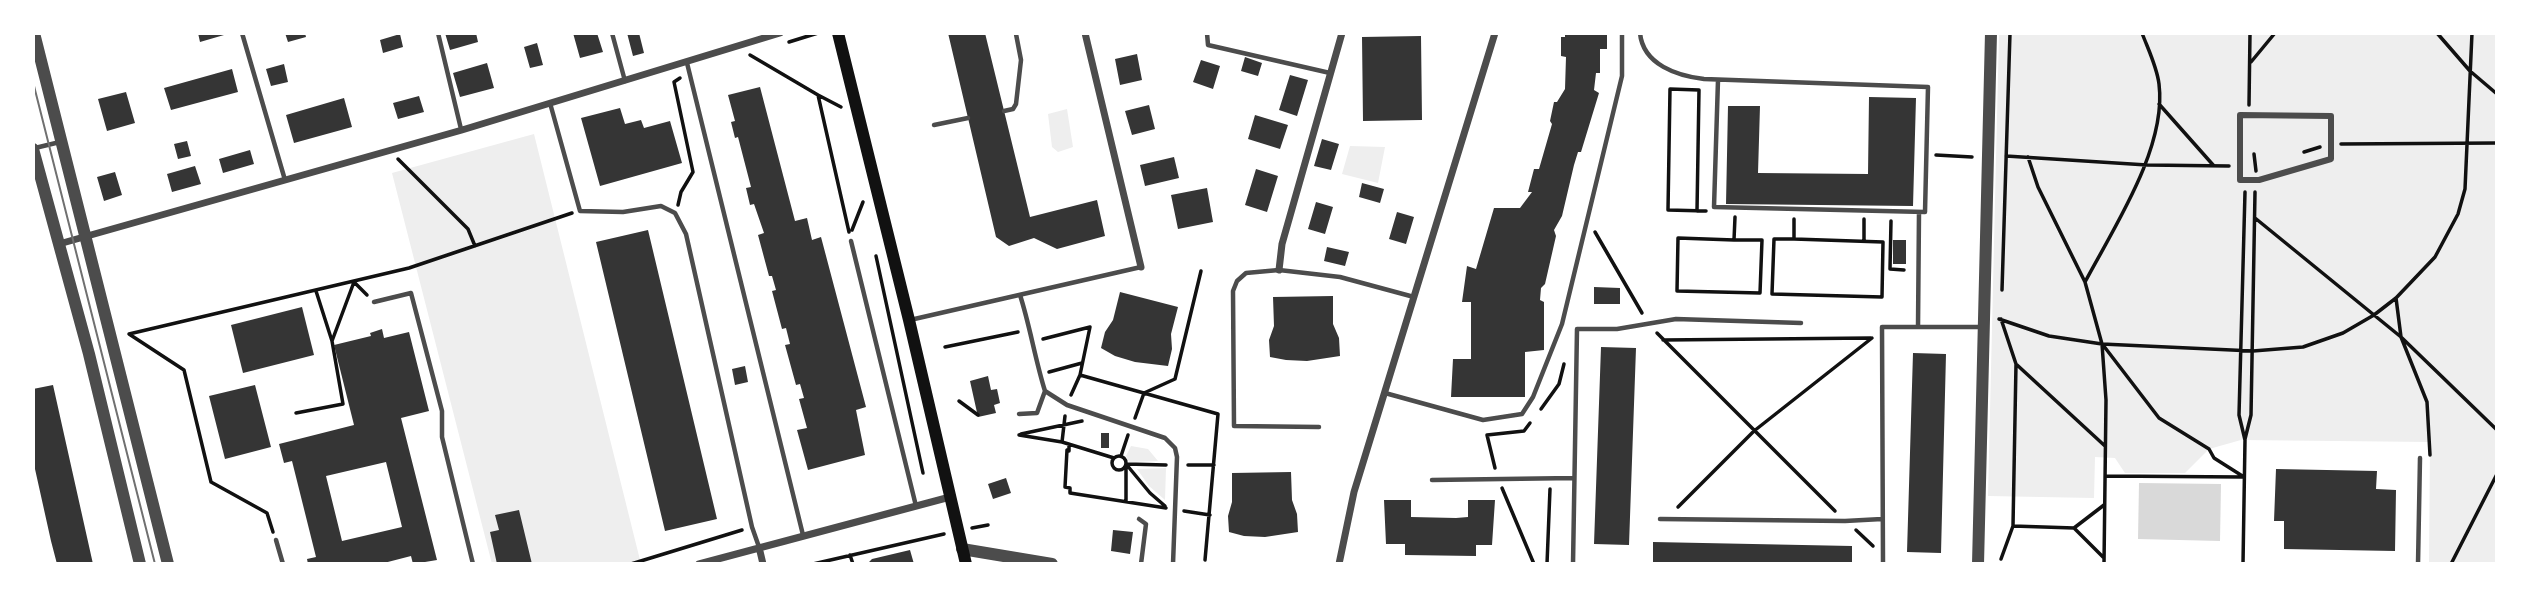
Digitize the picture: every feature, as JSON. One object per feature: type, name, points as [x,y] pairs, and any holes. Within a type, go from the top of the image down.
[{"type":"main road","points":[[838,33],[966,564]]},
{"type":"street","points":[[34,33],[167,564]]},
{"type":"street","points":[[58,244],[626,82],[780,33]]},
{"type":"street","points":[[1085,33],[1141,267]]},
{"type":"street","points":[[1279,270],[1282,244],[1342,33]]},
{"type":"street","points":[[1339,564],[1354,492],[1495,33]]},
{"type":"street","points":[[1985,328],[1991,33]]},
{"type":"street","points":[[2240,115],[2331,116],[2331,159],[2255,180],[2239,180],[2240,167],[2240,115]]},
{"type":"street","points":[[33,148],[89,354],[140,564]]},
{"type":"street","points":[[1978,564],[1985,318],[1985,328]]},
{"type":"street","points":[[699,564],[950,497]]},
{"type":"street","points":[[759,547],[763,564]]},
{"type":"street","points":[[962,549],[1052,564]]},
{"type":"lane","points":[[242,33],[285,181]]},
{"type":"lane","points":[[438,33],[461,130]]},
{"type":"lane","points":[[612,33],[626,82]]},
{"type":"lane","points":[[1207,33],[1208,45],[1331,73]]},
{"type":"lane","points":[[1385,393],[1483,420],[1521,414],[1534,397],[1562,324],[1588,219],[1622,76],[1622,33]]},
{"type":"lane","points":[[1640,33],[1646,51],[1656,62],[1678,76],[1718,80],[1928,87],[1925,212],[1714,207],[1718,80]]},
{"type":"lane","points":[[1004,111],[1013,109],[1016,104],[1021,60],[1016,34]]},
{"type":"lane","points":[[687,63],[803,535]]},
{"type":"lane","points":[[550,103],[580,211],[622,212],[661,206],[675,213],[686,234],[752,527],[759,547]]},
{"type":"lane","points":[[934,125],[968,118]]},
{"type":"lane","points":[[33,148],[61,142]]},
{"type":"lane","points":[[1918,327],[1919,212]]},
{"type":"lane","points":[[851,241],[916,506]]},
{"type":"lane","points":[[909,320],[1141,267]]},
{"type":"lane","points":[[1319,427],[1234,426],[1233,291],[1237,281],[1246,273],[1279,270],[1340,277],[1414,297]]},
{"type":"lane","points":[[374,302],[411,293],[442,411],[442,437],[473,564]]},
{"type":"lane","points":[[1019,414],[1037,413],[1045,391],[1020,295]]},
{"type":"lane","points":[[1573,564],[1577,329],[1617,329],[1676,319],[1801,323]]},
{"type":"lane","points":[[1883,564],[1882,327],[1985,328]]},
{"type":"lane","points":[[1045,391],[1067,405],[1166,438],[1175,448],[1177,457],[1173,564]]},
{"type":"lane","points":[[2418,564],[2420,458]]},
{"type":"lane","points":[[1432,480],[1574,478]]},
{"type":"lane","points":[[1139,519],[1146,524],[1141,564]]},
{"type":"lane","points":[[1663,519],[1845,522],[1882,519]]},
{"type":"lane","points":[[276,540],[283,564]]},
{"type":"path","points":[[2002,292],[2010,33]]},
{"type":"path","points":[[2085,282],[2147,165],[2160,104],[2159,82],[2142,33]]},
{"type":"path","points":[[2249,104],[2250,33]]},
{"type":"path","points":[[2250,64],[2275,33]]},
{"type":"path","points":[[2437,33],[2470,71],[2497,94]]},
{"type":"path","points":[[2001,559],[2013,526],[2016,364],[2001,319],[2049,336],[2102,344],[2240,351],[2303,347],[2343,333],[2396,298],[2435,257],[2458,214],[2465,188],[2472,33]]},
{"type":"path","points":[[738,58],[750,55],[845,109],[842,101]]},
{"type":"path","points":[[675,213],[681,192],[693,172],[674,82],[690,73]]},
{"type":"path","points":[[1697,211],[1699,90],[1670,89],[1668,210],[1697,211],[1710,211]]},
{"type":"path","points":[[818,94],[850,235],[864,201],[867,215]]},
{"type":"path","points":[[2006,156],[2147,165],[2214,166],[2160,104]]},
{"type":"path","points":[[2294,156],[2333,144],[2497,143]]},
{"type":"path","points":[[389,150],[468,229],[475,246]]},
{"type":"path","points":[[2243,564],[2245,440],[2252,415],[2256,167],[2253,153]]},
{"type":"path","points":[[1927,154],[1972,158]]},
{"type":"path","points":[[2028,158],[2038,187],[2085,282],[2102,344],[2106,400],[2104,561]]},
{"type":"path","points":[[2240,167],[2256,167]]},
{"type":"path","points":[[2245,180],[2239,415],[2245,440]]},
{"type":"path","points":[[276,540],[267,513],[211,482],[184,369],[129,334],[409,268],[580,211]]},
{"type":"path","points":[[1734,240],[1735,212]]},
{"type":"path","points":[[1794,213],[1794,239]]},
{"type":"path","points":[[1864,215],[1864,241]]},
{"type":"path","points":[[1891,215],[1890,269],[1904,270]]},
{"type":"path","points":[[2255,218],[2401,337],[2497,430]]},
{"type":"path","points":[[1588,219],[1647,323],[1845,522],[1884,555]]},
{"type":"path","points":[[1678,238],[1734,240],[1762,240],[1760,293],[1677,291],[1678,238]]},
{"type":"path","points":[[1774,239],[1794,239],[1883,242],[1882,297],[1772,294],[1774,239]]},
{"type":"path","points":[[876,255],[923,473]]},
{"type":"path","points":[[1121,456],[1143,393],[1175,379],[1201,271]]},
{"type":"path","points":[[354,282],[374,302]]},
{"type":"path","points":[[332,341],[354,282]]},
{"type":"path","points":[[296,413],[343,404],[332,341],[316,291]]},
{"type":"path","points":[[2396,298],[2401,337],[2427,402],[2430,455]]},
{"type":"path","points":[[1032,342],[1090,327],[1080,375],[1218,414],[1205,561]]},
{"type":"path","points":[[945,347],[1031,329],[1044,332],[1045,339]]},
{"type":"path","points":[[1663,519],[1754,431],[1882,329]]},
{"type":"path","points":[[1663,340],[1871,338]]},
{"type":"path","points":[[2102,344],[2159,418],[2209,449],[2214,458],[2244,477]]},
{"type":"path","points":[[1040,374],[1082,363]]},
{"type":"path","points":[[2016,364],[2105,446]]},
{"type":"path","points":[[959,401],[978,415]]},
{"type":"path","points":[[1483,420],[1498,479],[1534,564]]},
{"type":"path","points":[[1085,421],[1019,435],[1069,444],[1114,458],[1121,456]]},
{"type":"path","points":[[1069,444],[1065,487],[1070,488],[1070,493],[1210,515]]},
{"type":"path","points":[[1121,456],[1126,460],[1126,502]]},
{"type":"path","points":[[1114,458],[1113,464],[1117,470],[1124,468],[1126,464]]},
{"type":"path","points":[[1126,464],[1167,509]]},
{"type":"path","points":[[2451,564],[2497,474]]},
{"type":"path","points":[[2105,477],[2244,477]]},
{"type":"path","points":[[1547,564],[1550,479]]},
{"type":"path","points":[[2013,526],[2074,528],[2104,505]]},
{"type":"path","points":[[631,564],[752,527]]},
{"type":"path","points":[[2074,528],[2104,561]]},
{"type":"path","points":[[813,564],[939,535]]},
{"type":"path","points":[[850,555],[853,564]]},
{"type":"shaded area","points":[[1999,33],[2497,33],[2497,564],[2429,564],[2430,442],[2241,440],[2209,449],[2185,473],[2125,473],[2115,458],[2095,457],[2094,498],[1988,496]]},
{"type":"shaded area","points":[[1067,109],[1073,147],[1058,152],[1052,147],[1048,114]]},
{"type":"shaded area","points":[[534,134],[640,560],[625,564],[492,564],[392,173]]},
{"type":"shaded area","points":[[1350,146],[1385,147],[1378,183],[1342,174]]},
{"type":"shaded area","points":[[1131,446],[1148,449],[1158,461],[1129,462],[1126,456]]},
{"type":"shaded area","points":[[1166,468],[1165,500],[1149,486],[1137,469]]},
{"type":"shaded area","points":[[2139,483],[2221,484],[2220,541],[2138,539]]},
{"type":"building","points":[[198,33],[223,33],[224,35],[200,42]]},
{"type":"building","points":[[285,33],[305,33],[306,37],[288,42]]},
{"type":"building","points":[[445,33],[476,33],[478,42],[450,50]]},
{"type":"building","points":[[573,33],[597,33],[603,52],[580,58]]},
{"type":"building","points":[[627,33],[639,33],[644,53],[633,56]]},
{"type":"building","points":[[948,33],[985,33],[1030,217],[1097,200],[1105,236],[1057,249],[1034,238],[1009,246],[996,237]]},
{"type":"building","points":[[1565,33],[1607,33],[1607,49],[1600,49],[1600,73],[1596,73],[1594,90],[1599,93],[1581,152],[1578,152],[1574,165],[1562,216],[1554,230],[1556,236],[1545,284],[1541,288],[1540,300],[1544,302],[1544,350],[1525,352],[1525,397],[1451,397],[1453,359],[1471,359],[1471,302],[1462,302],[1467,266],[1476,269],[1494,208],[1520,208],[1532,192],[1528,192],[1534,169],[1539,169],[1552,124],[1550,121],[1554,102],[1557,102],[1565,89],[1566,57],[1561,56],[1561,37],[1565,37]]},
{"type":"building","points":[[400,34],[403,47],[383,53],[380,40]]},
{"type":"building","points":[[1421,36],[1422,120],[1363,121],[1362,37]]},
{"type":"building","points":[[537,43],[543,65],[530,68],[524,47]]},
{"type":"building","points":[[1137,54],[1142,80],[1120,85],[1115,59]]},
{"type":"building","points":[[1245,57],[1262,63],[1258,76],[1241,71]]},
{"type":"building","points":[[1201,60],[1220,66],[1213,89],[1193,82]]},
{"type":"building","points":[[487,63],[494,88],[460,97],[453,73]]},
{"type":"building","points":[[284,64],[288,82],[271,86],[266,69]]},
{"type":"building","points":[[232,69],[238,92],[171,110],[164,88]]},
{"type":"building","points":[[1290,75],[1308,80],[1297,116],[1279,110]]},
{"type":"building","points":[[760,87],[795,221],[807,218],[812,240],[821,237],[866,407],[856,410],[865,455],[808,470],[797,430],[807,428],[799,399],[804,398],[800,384],[796,385],[785,345],[790,344],[786,328],[782,329],[772,291],[776,290],[772,276],[769,276],[758,235],[764,233],[754,204],[750,205],[746,188],[751,187],[738,137],[735,138],[731,122],[735,121],[728,95]]},
{"type":"building","points":[[126,92],[135,123],[107,131],[98,99]]},
{"type":"building","points":[[419,96],[424,112],[398,119],[393,103]]},
{"type":"building","points":[[1869,97],[1916,98],[1913,206],[1726,204],[1728,106],[1760,106],[1758,173],[1868,174]]},
{"type":"building","points":[[344,98],[352,127],[294,143],[286,115]]},
{"type":"building","points":[[1149,105],[1155,129],[1132,135],[1125,111]]},
{"type":"building","points":[[620,108],[625,124],[641,120],[644,128],[670,121],[682,163],[600,186],[581,118]]},
{"type":"building","points":[[1255,115],[1288,125],[1280,149],[1248,139]]},
{"type":"building","points":[[1322,139],[1339,144],[1331,170],[1314,166]]},
{"type":"building","points":[[187,141],[191,156],[178,159],[174,144]]},
{"type":"building","points":[[250,150],[254,164],[223,173],[219,159]]},
{"type":"building","points":[[1174,157],[1179,178],[1145,186],[1140,165]]},
{"type":"building","points":[[195,166],[201,184],[172,192],[167,174]]},
{"type":"building","points":[[1256,169],[1278,176],[1267,212],[1245,205]]},
{"type":"building","points":[[115,172],[122,195],[104,201],[97,177]]},
{"type":"building","points":[[1362,183],[1384,189],[1380,203],[1359,197]]},
{"type":"building","points":[[1207,188],[1213,222],[1178,229],[1171,195]]},
{"type":"building","points":[[1316,202],[1333,207],[1325,234],[1308,229]]},
{"type":"building","points":[[1397,212],[1414,217],[1406,244],[1389,239]]},
{"type":"building","points":[[648,230],[717,519],[665,531],[596,242]]},
{"type":"building","points":[[1893,240],[1906,240],[1906,264],[1893,264]]},
{"type":"building","points":[[1327,247],[1349,252],[1345,266],[1324,261]]},
{"type":"building","points":[[1594,287],[1620,288],[1620,304],[1594,304]]},
{"type":"building","points":[[1120,292],[1178,307],[1171,334],[1172,349],[1168,366],[1135,362],[1101,348],[1105,332],[1113,320]]},
{"type":"building","points":[[1333,296],[1333,324],[1339,338],[1340,356],[1307,361],[1270,357],[1269,340],[1274,326],[1273,297]]},
{"type":"building","points":[[302,307],[314,355],[243,373],[231,325]]},
{"type":"building","points":[[382,329],[384,338],[409,332],[429,411],[401,418],[437,560],[413,564],[411,556],[380,564],[308,564],[307,559],[316,557],[292,461],[284,463],[279,444],[354,425],[334,345],[371,336],[370,333]],"holes":[[[386,462],[402,527],[342,541],[326,476]]]},
{"type":"building","points":[[1601,347],[1636,348],[1629,545],[1594,544]]},
{"type":"building","points":[[1913,353],[1946,354],[1941,553],[1907,552]]},
{"type":"building","points":[[745,366],[748,382],[735,385],[732,369]]},
{"type":"building","points":[[988,376],[991,390],[997,389],[1000,403],[994,405],[996,413],[978,417],[970,381]]},
{"type":"building","points":[[53,385],[93,564],[57,564],[51,541],[33,460],[33,389]]},
{"type":"building","points":[[255,385],[271,447],[225,459],[209,396]]},
{"type":"building","points":[[1101,433],[1109,433],[1109,448],[1101,448]]},
{"type":"building","points":[[2276,469],[2377,471],[2376,489],[2396,490],[2395,551],[2284,549],[2284,521],[2274,521]]},
{"type":"building","points":[[1291,472],[1292,500],[1297,514],[1298,532],[1265,537],[1229,532],[1232,473]]},
{"type":"building","points":[[1006,478],[1011,493],[993,499],[988,484]]},
{"type":"building","points":[[1384,500],[1411,500],[1411,517],[1456,518],[1468,517],[1468,500],[1495,500],[1492,545],[1476,545],[1476,556],[1405,555],[1405,544],[1386,544]]},
{"type":"building","points":[[519,510],[532,564],[497,564],[490,532],[499,530],[495,515]]},
{"type":"building","points":[[1113,530],[1133,532],[1130,554],[1111,551]]},
{"type":"building","points":[[1653,542],[1852,546],[1852,564],[1653,564]]},
{"type":"building","points":[[910,550],[914,564],[867,564],[872,559]]},
{"type":"tram line","points":[[33,82],[155,564]]}]
